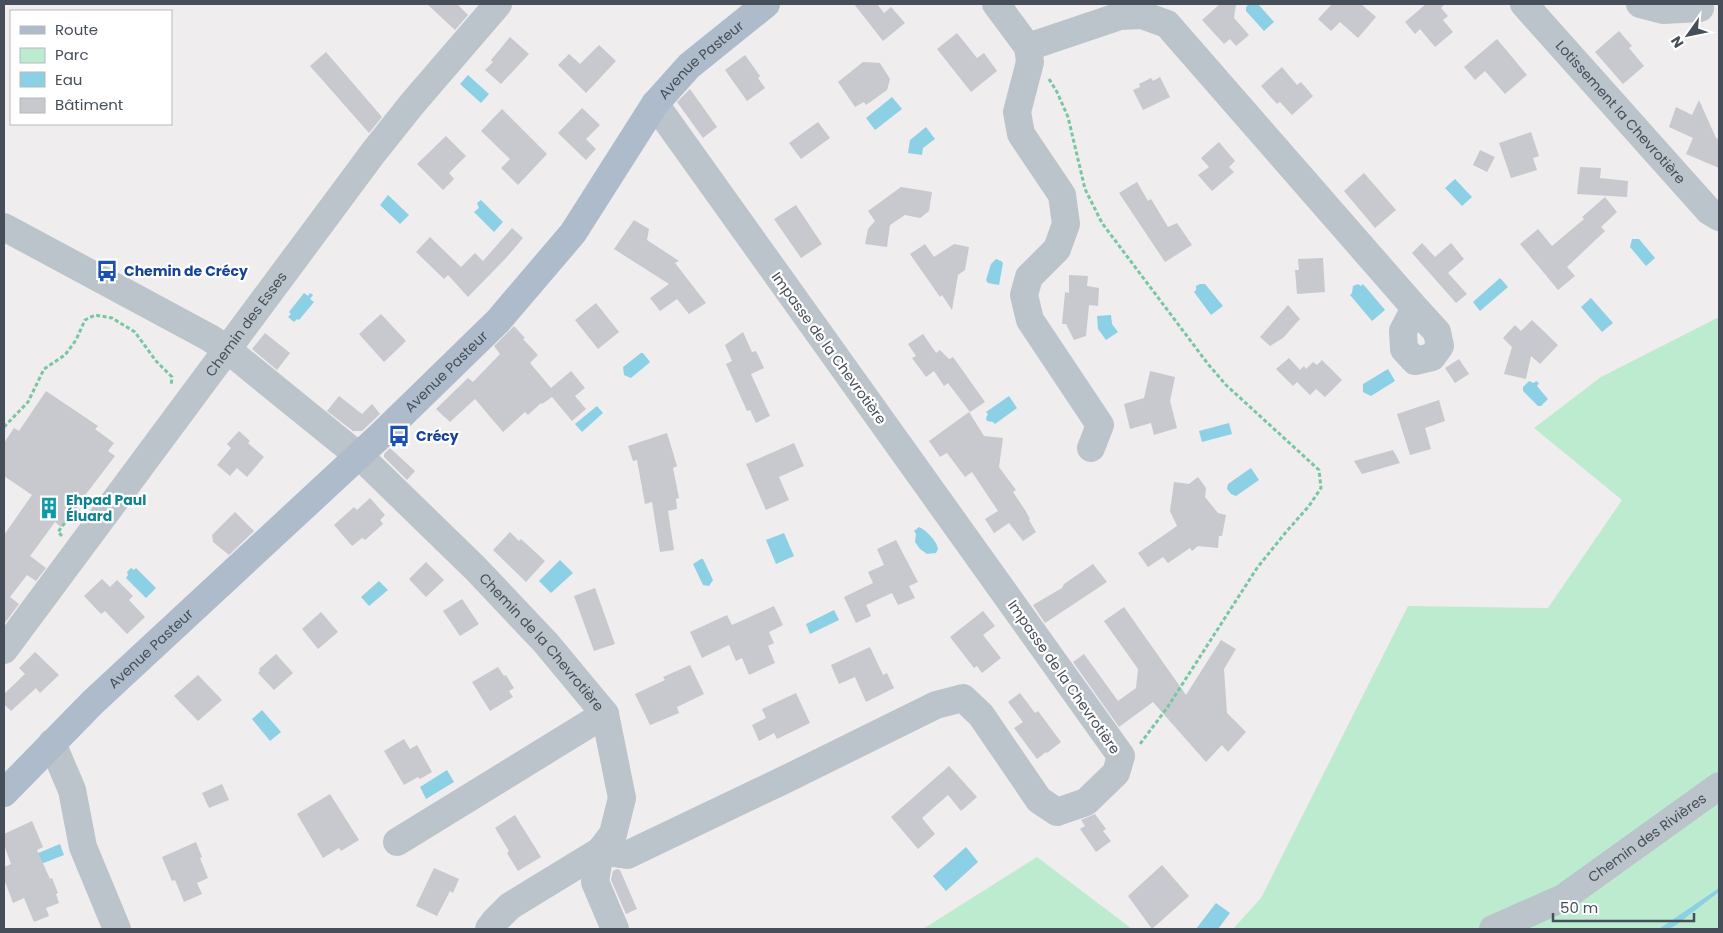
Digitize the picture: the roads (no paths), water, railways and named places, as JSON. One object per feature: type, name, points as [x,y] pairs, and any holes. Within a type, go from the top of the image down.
[{"type":"main road","name":"Avenue Pasteur","points":[[4,793],[93,702],[358,455],[498,321],[573,233],[655,104],[689,66],[766,4]]},
{"type":"street","name":"Chemin des Esses","points":[[4,650],[373,153],[412,104],[498,4]]},
{"type":"street","points":[[996,4],[1028,47],[1030,62],[1017,112],[1022,134],[1062,195],[1066,224],[1057,249],[1029,277],[1024,295],[1030,320],[1100,425],[1091,448]]},
{"type":"street","name":"Lotissement la Chevrotière","points":[[1524,4],[1709,211],[1719,217]]},
{"type":"street","points":[[1640,4],[1663,10],[1700,8]]},
{"type":"street","points":[[1028,47],[1120,16],[1142,15],[1167,24],[1415,308]]},
{"type":"street","name":"Impasse de la Chevrotière","points":[[600,851],[627,855],[936,705],[963,698],[982,715],[1039,800],[1057,812],[1086,802],[1116,772],[1121,756],[655,104]]},
{"type":"street","points":[[4,227],[210,338],[228,350],[358,455]]},
{"type":"street","name":"Chemin de la Chevrotière","points":[[358,455],[475,568],[546,644],[605,714],[622,798],[613,834],[600,851],[595,882],[615,929]]},
{"type":"street","points":[[397,842],[605,714]]},
{"type":"street","points":[[52,743],[72,790],[83,847],[116,929]]},
{"type":"street","name":"Chemin des Rivières","points":[[1493,929],[1563,898],[1719,786]]},
{"type":"street","points":[[489,929],[510,906],[600,851]]},
{"type":"water","points":[[1249,4],[1258,4],[1274,22],[1264,31],[1246,11],[1246,7]]},
{"type":"water","points":[[468,75],[489,94],[481,103],[460,84]]},
{"type":"water","points":[[892,97],[902,109],[875,130],[866,118]]},
{"type":"water","points":[[926,127],[935,139],[923,148],[922,155],[908,153],[910,140]]},
{"type":"water","points":[[1455,179],[1472,197],[1462,206],[1445,188]]},
{"type":"water","points":[[388,195],[409,215],[400,224],[380,205]]},
{"type":"water","points":[[481,200],[503,222],[494,232],[474,212],[479,208],[477,203]]},
{"type":"water","points":[[1632,239],[1639,239],[1655,258],[1646,266],[1630,247]]},
{"type":"water","points":[[996,259],[1003,263],[999,285],[988,283],[986,280],[991,264]]},
{"type":"water","points":[[1500,278],[1508,287],[1480,311],[1473,302]]},
{"type":"water","points":[[1205,284],[1223,306],[1211,315],[1194,292],[1196,286]]},
{"type":"water","points":[[1358,284],[1361,286],[1363,284],[1385,310],[1372,321],[1350,295],[1353,286]]},
{"type":"water","points":[[304,293],[308,296],[310,293],[313,295],[310,299],[314,302],[299,320],[297,319],[294,322],[288,317],[291,314],[289,312]]},
{"type":"water","points":[[1591,298],[1613,323],[1602,332],[1581,307]]},
{"type":"water","points":[[1111,315],[1112,324],[1118,332],[1106,340],[1098,329],[1097,316]]},
{"type":"water","points":[[641,353],[650,362],[631,378],[624,375],[623,367]]},
{"type":"water","points":[[1388,369],[1395,381],[1371,396],[1363,392],[1363,384]]},
{"type":"water","points":[[1529,381],[1539,383],[1537,386],[1548,399],[1541,406],[1538,406],[1523,391],[1523,387]]},
{"type":"water","points":[[1009,396],[1017,408],[995,424],[987,421],[988,414],[986,412]]},
{"type":"water","points":[[597,406],[603,413],[582,432],[575,424]]},
{"type":"water","points":[[1229,423],[1232,434],[1202,442],[1199,431]]},
{"type":"water","points":[[1251,468],[1259,480],[1236,496],[1231,494],[1227,489],[1228,484]]},
{"type":"water","points":[[919,527],[928,533],[936,543],[938,549],[936,553],[927,554],[915,542],[916,534],[914,531]]},
{"type":"water","points":[[784,533],[794,556],[776,564],[766,540]]},
{"type":"water","points":[[703,559],[713,580],[709,586],[703,585],[693,564]]},
{"type":"water","points":[[560,560],[573,573],[551,593],[539,581]]},
{"type":"water","points":[[131,568],[134,570],[136,568],[156,588],[146,598],[126,578],[127,572]]},
{"type":"water","points":[[379,581],[388,590],[369,606],[361,597]]},
{"type":"water","points":[[834,610],[839,620],[810,634],[806,624]]},
{"type":"water","points":[[262,710],[281,732],[270,741],[252,719]]},
{"type":"water","points":[[447,770],[454,782],[426,799],[420,787]]},
{"type":"water","points":[[60,844],[64,855],[41,864],[36,854]]},
{"type":"water","points":[[966,847],[978,862],[946,891],[933,876]]},
{"type":"water","points":[[1719,888],[1719,892],[1676,925],[1669,929],[1659,929]]},
{"type":"water","points":[[1216,903],[1230,913],[1218,929],[1196,929]]},
{"type":"place","name":"Chemin de Crécy","points":[[107,271]]},
{"type":"place","name":"Crécy","points":[[399,436]]},
{"type":"place","name":"Ehpad Paul Éluard","points":[[49,508]]}]
